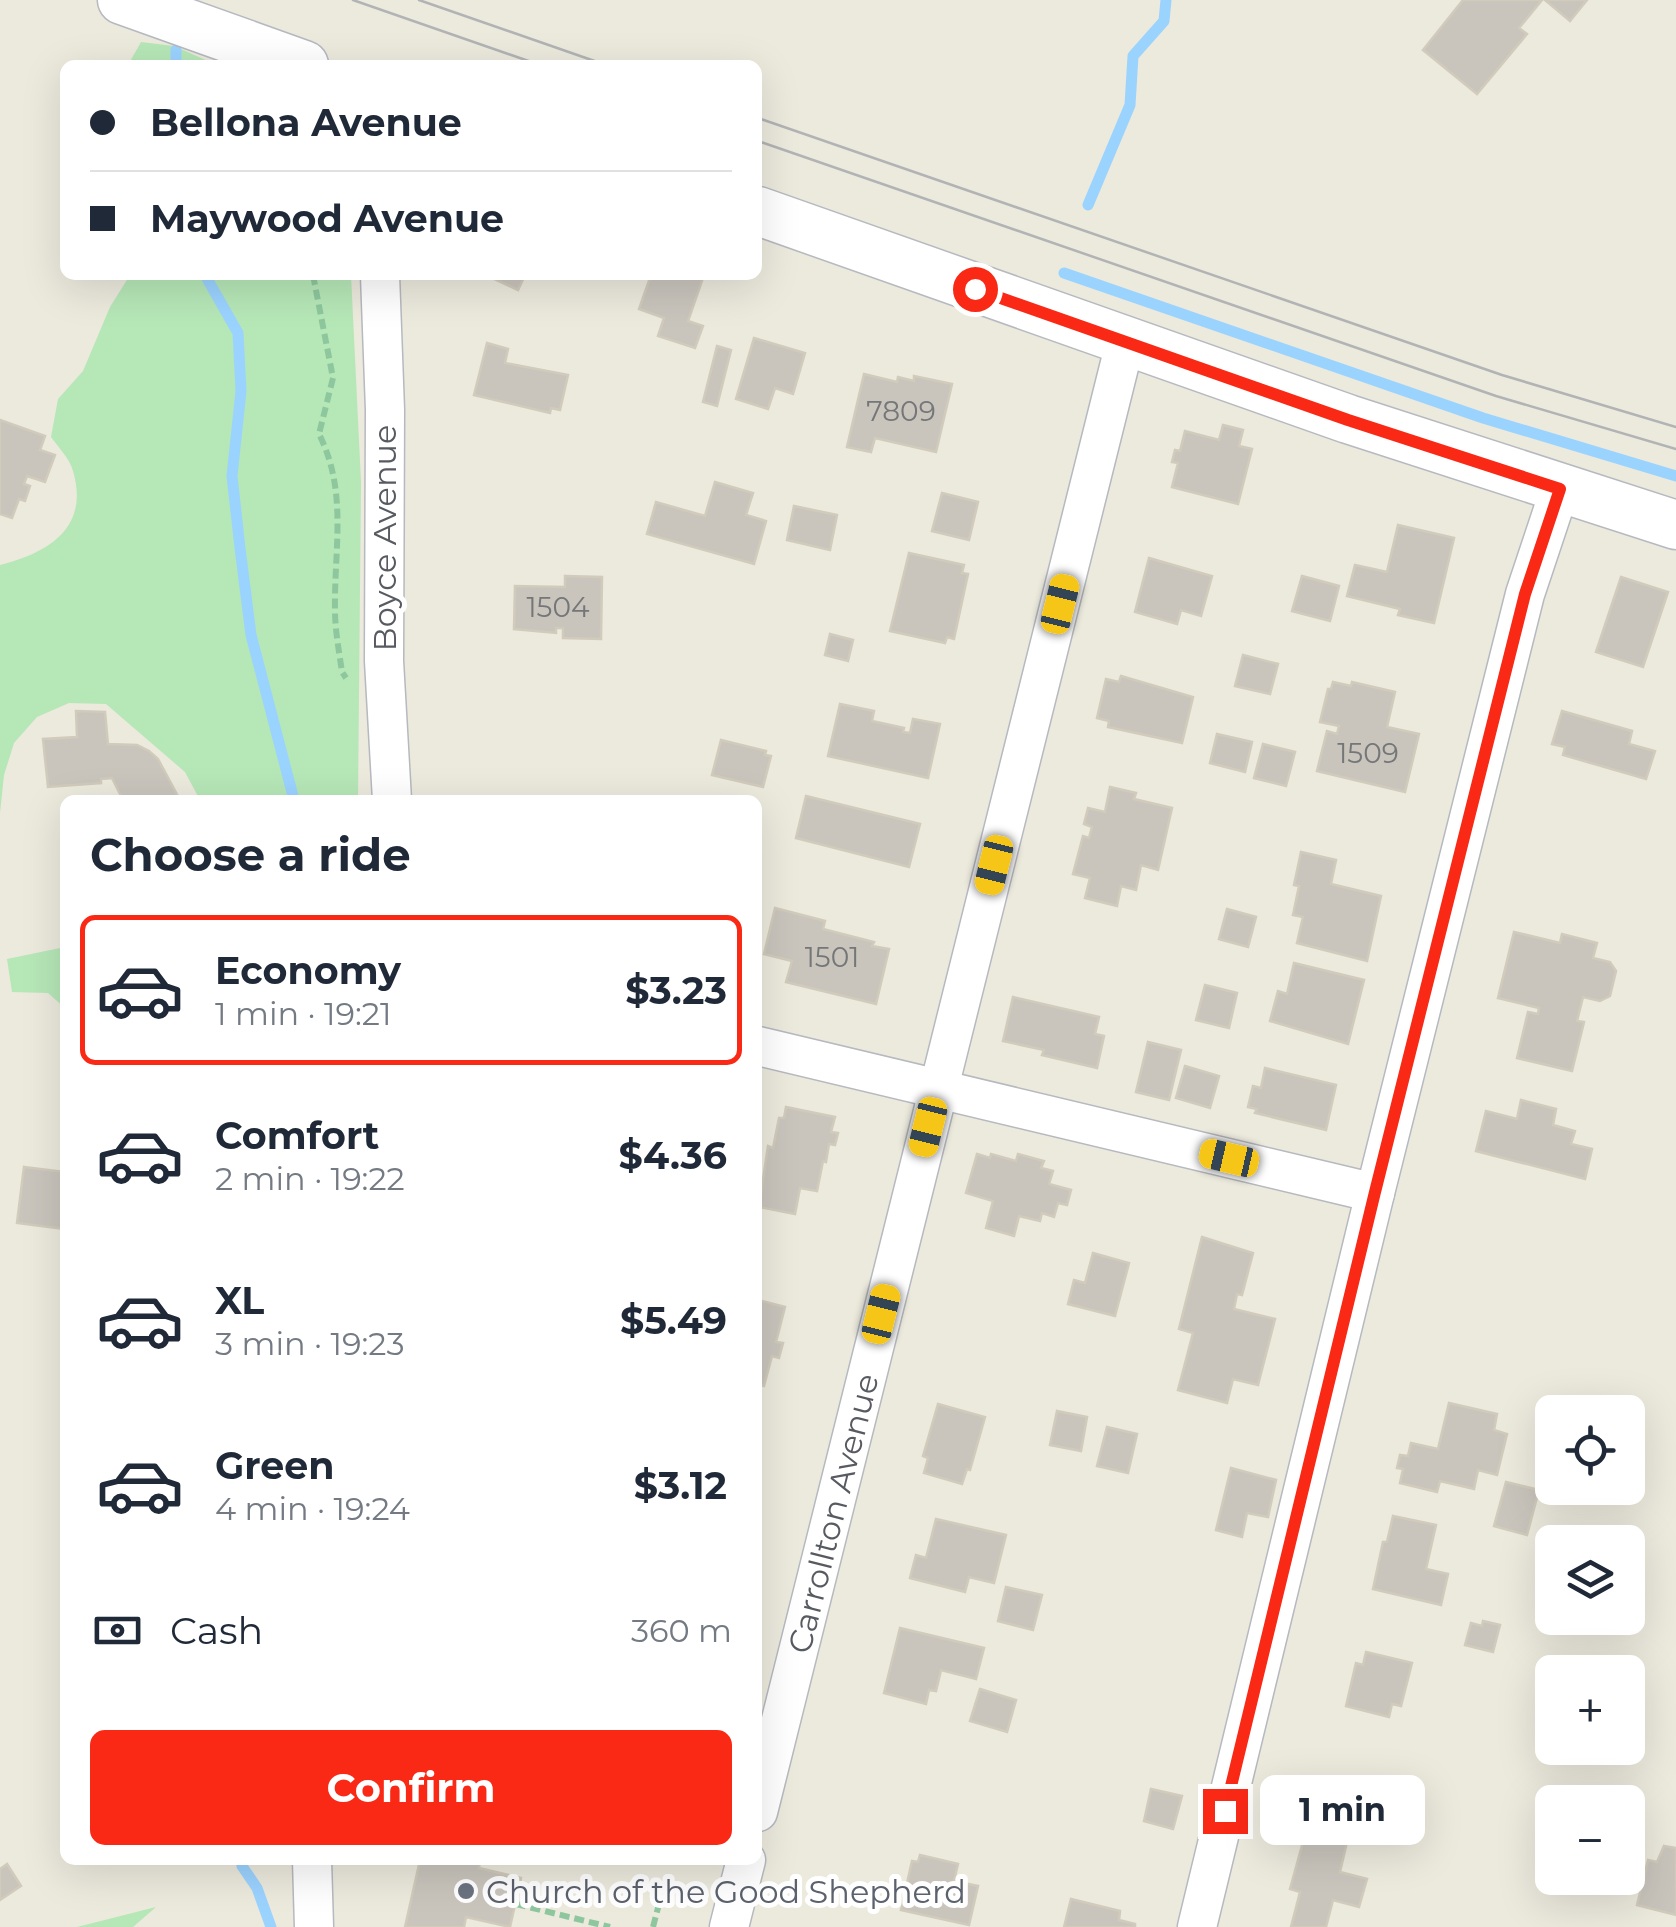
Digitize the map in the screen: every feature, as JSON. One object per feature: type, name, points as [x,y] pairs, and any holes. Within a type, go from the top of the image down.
[{"type":"street","points":[[122,0],[290,60]]},
{"type":"street","points":[[762,213],[1125,343],[1676,525]]},
{"type":"street","name":"Boyce Avenue","points":[[380,280],[385,410],[386,706],[392,795]]},
{"type":"street","name":"Carrollton Avenue","points":[[762,1796],[1125,343]]},
{"type":"street","points":[[1197,1927],[1525,594],[1560,489]]},
{"type":"street","points":[[762,1047],[1375,1192]]},
{"type":"street","points":[[312,1865],[314,1927]]},
{"type":"street","points":[[729,1927],[745,1865]]},
{"type":"path","points":[[315,280],[334,378],[319,434],[332,460],[339,518],[335,612],[342,672],[360,697],[386,706]]},
{"type":"path","points":[[516,1904],[610,1927]]},
{"type":"path","points":[[653,1927],[659,1904]]},
{"type":"green space","points":[[141,42],[174,46],[206,60],[131,60]]},
{"type":"green space","points":[[127,280],[351,280],[361,482],[358,795],[197,795],[185,772],[106,704],[69,703],[37,717],[14,743],[4,775],[0,813],[0,565],[49,545],[70,523],[77,491],[73,471],[51,437],[58,399],[83,371],[110,307]]},
{"type":"green space","points":[[60,948],[60,1004],[48,993],[12,992],[7,959]]},
{"type":"green space","points":[[156,1907],[133,1927],[77,1927]]},
{"type":"building","points":[[1463,0],[1542,0],[1519,28],[1527,34],[1477,94],[1423,50]]},
{"type":"building","points":[[1545,0],[1587,0],[1570,21]]},
{"type":"building","points":[[497,280],[523,280],[518,290]]},
{"type":"building","points":[[649,280],[702,280],[688,321],[703,326],[695,348],[658,336],[664,318],[639,309]]},
{"type":"building","points":[[754,338],[805,353],[793,394],[775,388],[768,409],[736,399]]},
{"type":"building","points":[[487,343],[508,349],[505,363],[568,375],[560,410],[551,408],[550,413],[474,395]]},
{"type":"building","points":[[717,346],[731,350],[717,406],[703,402]]},
{"type":"building","points":[[864,374],[897,382],[898,377],[914,381],[914,376],[952,384],[936,452],[875,438],[871,452],[847,447]]},
{"type":"building","points":[[0,420],[45,436],[40,450],[55,455],[45,482],[27,476],[24,484],[30,486],[25,501],[19,499],[12,518],[0,514]]},
{"type":"building","points":[[1223,425],[1243,430],[1239,446],[1252,449],[1238,504],[1172,487],[1178,463],[1172,462],[1175,450],[1180,451],[1185,431],[1219,440]]},
{"type":"building","points":[[715,482],[753,493],[746,515],[766,521],[754,564],[647,534],[656,502],[705,516]]},
{"type":"building","points":[[942,493],[978,502],[969,540],[932,531]]},
{"type":"building","points":[[794,506],[837,515],[830,550],[787,540]]},
{"type":"building","points":[[1398,525],[1454,538],[1434,623],[1398,615],[1400,609],[1347,596],[1355,565],[1387,572]]},
{"type":"building","points":[[909,553],[964,565],[962,573],[968,574],[954,639],[947,637],[945,643],[890,631]]},
{"type":"building","points":[[1149,558],[1212,576],[1201,616],[1181,610],[1177,624],[1135,612]]},
{"type":"building","points":[[565,576],[602,577],[601,639],[563,638],[563,628],[556,628],[556,633],[514,629],[515,586],[565,587]]},
{"type":"building","points":[[1302,576],[1339,586],[1330,621],[1292,611]]},
{"type":"building","points":[[1621,577],[1668,592],[1643,667],[1596,652]]},
{"type":"building","points":[[830,634],[853,640],[848,661],[825,655]]},
{"type":"building","points":[[1243,655],[1278,664],[1270,694],[1235,686]]},
{"type":"building","points":[[1121,676],[1193,697],[1182,743],[1108,727],[1109,721],[1097,718],[1106,679],[1119,682]]},
{"type":"building","points":[[1333,682],[1351,686],[1352,682],[1395,692],[1387,727],[1419,734],[1405,792],[1317,771],[1327,731],[1337,734],[1339,726],[1320,722]]},
{"type":"building","points":[[840,704],[874,711],[872,721],[904,728],[903,732],[910,733],[913,719],[940,724],[928,778],[828,756]]},
{"type":"building","points":[[76,711],[105,712],[108,744],[137,745],[149,751],[158,759],[177,795],[120,795],[112,778],[101,779],[101,783],[48,787],[43,739],[77,737]]},
{"type":"building","points":[[1562,711],[1632,731],[1629,744],[1655,751],[1646,779],[1563,755],[1565,747],[1552,744]]},
{"type":"building","points":[[1217,734],[1252,742],[1245,772],[1210,763]]},
{"type":"building","points":[[721,740],[766,751],[765,755],[771,756],[763,787],[712,775]]},
{"type":"building","points":[[1263,744],[1295,752],[1286,786],[1254,778]]},
{"type":"building","points":[[1110,787],[1136,793],[1134,799],[1172,808],[1158,870],[1141,865],[1136,890],[1121,886],[1117,906],[1085,898],[1090,878],[1073,874],[1083,836],[1089,838],[1092,827],[1084,824],[1088,808],[1105,812]]},
{"type":"building","points":[[806,796],[920,824],[909,867],[796,838]]},
{"type":"building","points":[[1301,852],[1336,860],[1331,884],[1381,896],[1367,961],[1297,943],[1303,917],[1293,915],[1299,886],[1294,885]]},
{"type":"building","points":[[775,908],[825,921],[823,929],[889,949],[876,1004],[786,982],[792,961],[764,954]]},
{"type":"building","points":[[1227,909],[1256,917],[1248,947],[1219,939]]},
{"type":"building","points":[[1514,932],[1560,943],[1562,934],[1597,943],[1593,958],[1610,962],[1616,971],[1610,996],[1600,1001],[1583,997],[1577,1021],[1584,1022],[1572,1071],[1517,1058],[1528,1012],[1538,1014],[1539,1008],[1498,998]]},
{"type":"building","points":[[1294,963],[1364,980],[1348,1044],[1270,1021],[1278,991],[1287,994]]},
{"type":"building","points":[[1205,985],[1237,993],[1229,1028],[1196,1020]]},
{"type":"building","points":[[1013,997],[1099,1017],[1095,1034],[1104,1036],[1097,1068],[1003,1041]]},
{"type":"building","points":[[1148,1042],[1181,1050],[1169,1100],[1136,1092]]},
{"type":"building","points":[[1185,1066],[1219,1076],[1210,1108],[1176,1098]]},
{"type":"building","points":[[1265,1068],[1336,1085],[1326,1130],[1255,1113],[1257,1109],[1248,1107],[1253,1086],[1261,1088]]},
{"type":"building","points":[[1521,1100],[1556,1109],[1553,1125],[1575,1131],[1571,1144],[1592,1149],[1585,1179],[1476,1151],[1486,1111],[1517,1119]]},
{"type":"building","points":[[786,1107],[835,1117],[831,1132],[838,1133],[835,1145],[829,1144],[817,1191],[800,1188],[795,1214],[762,1208],[768,1146],[773,1148],[779,1118],[784,1118]]},
{"type":"building","points":[[977,1154],[1016,1161],[1018,1154],[1044,1161],[1041,1168],[1053,1171],[1049,1184],[1071,1190],[1067,1205],[1058,1203],[1054,1217],[1042,1213],[1040,1221],[1019,1216],[1014,1236],[986,1228],[993,1201],[966,1193]]},
{"type":"building","points":[[24,1167],[60,1171],[60,1228],[17,1223]]},
{"type":"building","points":[[1202,1237],[1253,1253],[1242,1295],[1237,1294],[1234,1309],[1275,1319],[1258,1385],[1233,1379],[1227,1403],[1178,1390],[1193,1333],[1179,1329]]},
{"type":"building","points":[[1093,1253],[1129,1263],[1115,1316],[1068,1304],[1074,1280],[1085,1283]]},
{"type":"building","points":[[762,1301],[785,1307],[776,1342],[783,1343],[779,1358],[772,1356],[764,1386]]},
{"type":"building","points":[[1449,1403],[1497,1414],[1494,1430],[1507,1434],[1497,1475],[1478,1470],[1474,1489],[1440,1481],[1437,1492],[1400,1483],[1400,1455],[1408,1456],[1411,1443],[1438,1449]]},
{"type":"building","points":[[938,1404],[985,1417],[970,1470],[967,1469],[962,1484],[924,1473],[928,1458],[923,1456]]},
{"type":"building","points":[[1057,1411],[1087,1417],[1081,1451],[1050,1445]]},
{"type":"building","points":[[1107,1427],[1137,1434],[1128,1473],[1097,1466]]},
{"type":"building","points":[[1231,1468],[1276,1480],[1268,1517],[1247,1513],[1242,1537],[1216,1530]]},
{"type":"building","points":[[1506,1482],[1535,1489],[1527,1535],[1494,1526]]},
{"type":"building","points":[[1393,1516],[1436,1525],[1426,1569],[1448,1574],[1441,1605],[1373,1589]]},
{"type":"building","points":[[936,1519],[1006,1535],[994,1583],[969,1577],[965,1592],[910,1578],[916,1555],[926,1558]]},
{"type":"building","points":[[1006,1587],[1042,1595],[1033,1630],[998,1621]]},
{"type":"building","points":[[1483,1621],[1500,1625],[1493,1652],[1465,1645],[1471,1623],[1482,1626]]},
{"type":"building","points":[[900,1628],[984,1648],[976,1679],[941,1670],[936,1691],[929,1690],[926,1704],[884,1693]]},
{"type":"building","points":[[1366,1652],[1412,1663],[1401,1706],[1392,1704],[1389,1717],[1346,1706],[1356,1663],[1363,1665]]},
{"type":"building","points":[[980,1689],[1016,1700],[1007,1732],[970,1721]]},
{"type":"building","points":[[1151,1789],[1182,1796],[1173,1829],[1144,1821]]},
{"type":"building","points":[[1306,1831],[1347,1842],[1340,1872],[1367,1879],[1359,1907],[1333,1900],[1326,1927],[1291,1927],[1300,1892],[1290,1889]]},
{"type":"building","points":[[1664,1846],[1676,1848],[1676,1915],[1637,1905],[1639,1895],[1645,1895],[1648,1860],[1657,1862]]},
{"type":"building","points":[[920,1855],[958,1864],[954,1881],[978,1886],[969,1925],[901,1910],[912,1861],[918,1862]]},
{"type":"building","points":[[7,1864],[21,1886],[0,1900],[0,1869]]},
{"type":"building","name":"Church of the Good Shepherd","points":[[419,1865],[479,1865],[521,1878],[510,1927],[466,1917],[464,1927],[405,1927]]},
{"type":"building","points":[[1071,1899],[1120,1911],[1119,1920],[1135,1927],[1064,1927]]},
{"type":"waterway","points":[[1088,205],[1130,105],[1133,56],[1164,21],[1166,0]]},
{"type":"waterway","points":[[176,50],[176,60]]},
{"type":"waterway","points":[[1064,273],[1483,418],[1676,476]]},
{"type":"waterway","points":[[208,280],[238,333],[241,391],[232,476],[240,548],[251,635],[293,795]]},
{"type":"waterway","points":[[242,1865],[257,1888],[271,1927]]},
{"type":"tram line","points":[[353,0],[526,60]]},
{"type":"tram line","points":[[419,0],[592,60]]},
{"type":"tram line","points":[[762,119],[1502,375],[1676,427]]},
{"type":"tram line","points":[[762,142],[1496,396],[1676,449]]},
{"type":"place","name":"Church of the Good Shepherd","points":[[466,1891]]},
{"type":"route","points":[[975,289],[1348,420],[1560,489],[1525,594],[1225,1811]]}]
